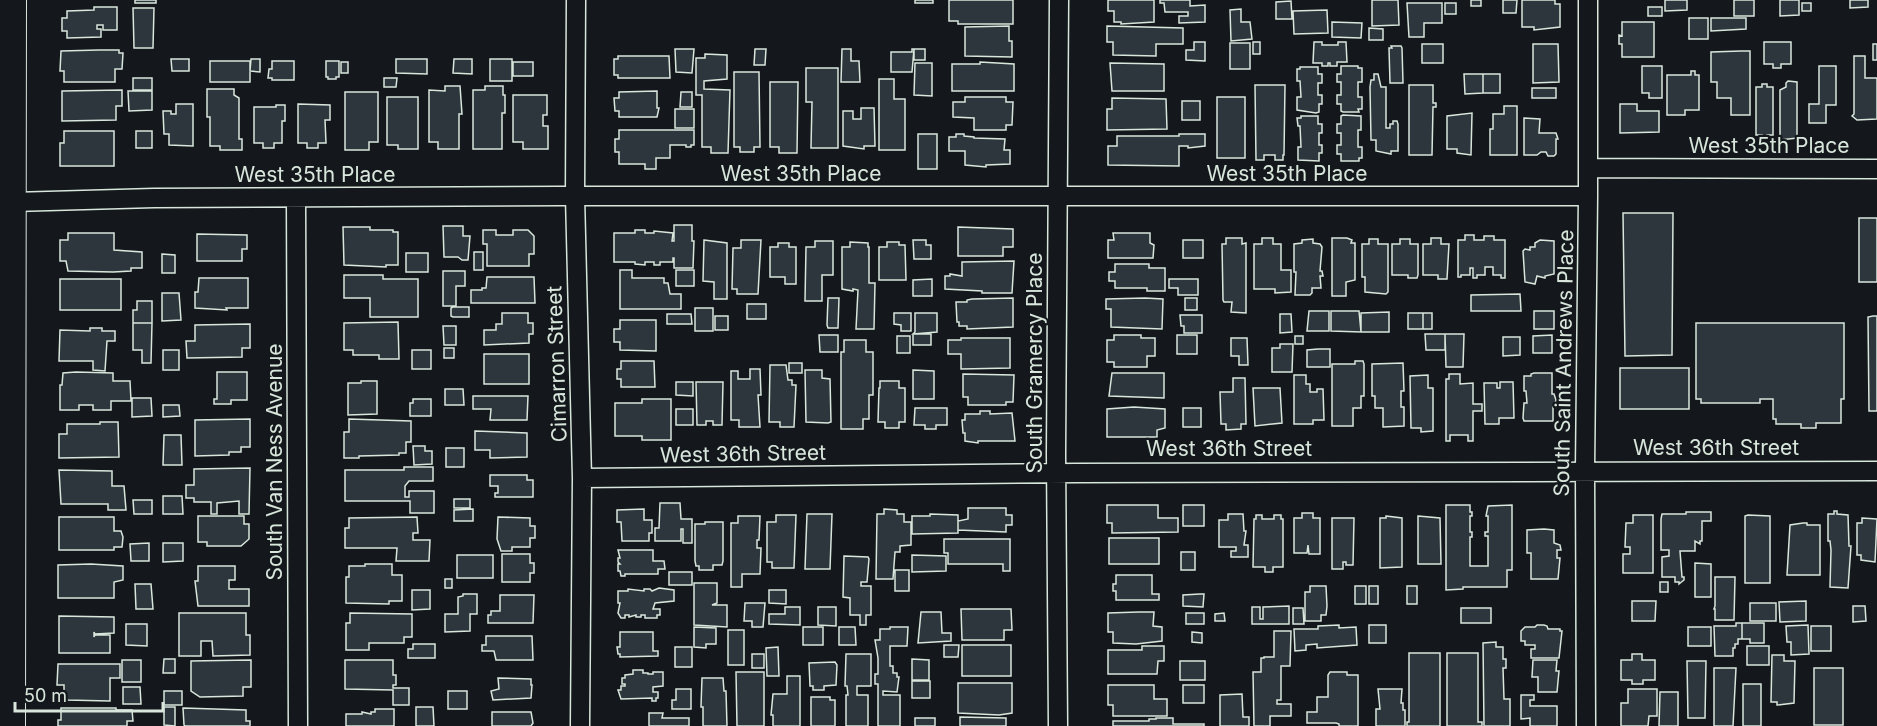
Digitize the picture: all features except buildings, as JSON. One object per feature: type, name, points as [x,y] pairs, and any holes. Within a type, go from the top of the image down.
[{"type":"main road","points":[[12,726],[13,0]]},
{"type":"street","name":"Cimarron Street","points":[[576,0],[575,196],[582,478],[580,726]]},
{"type":"street","name":"South Gramercy Place","points":[[1058,726],[1056,473],[1059,0]]},
{"type":"street","name":"South Saint Andrews Place","points":[[1586,726],[1588,0]]},
{"type":"street","name":"West 35th Place","points":[[1588,168],[1877,169]]},
{"type":"street","name":"West 35th Place","points":[[13,202],[154,198],[575,196],[1588,196]]},
{"type":"street","name":"South Van Ness Avenue","points":[[296,198],[298,726]]},
{"type":"street","name":"West 36th Street","points":[[582,478],[1585,470],[1877,471]]}]
